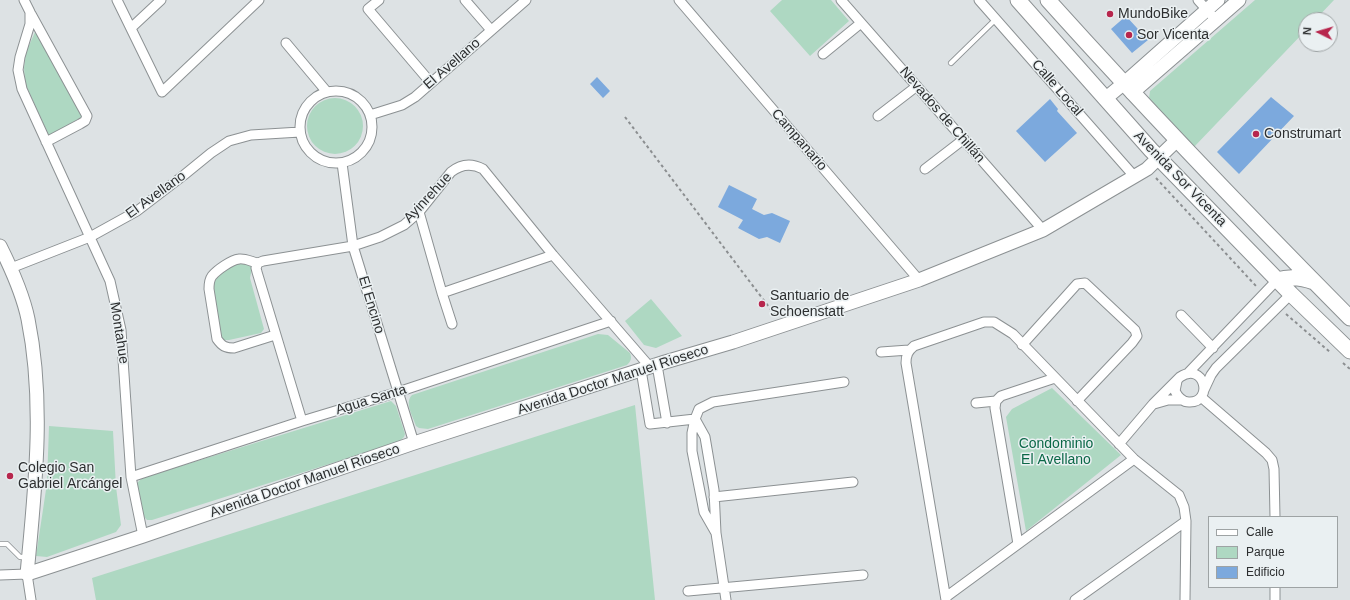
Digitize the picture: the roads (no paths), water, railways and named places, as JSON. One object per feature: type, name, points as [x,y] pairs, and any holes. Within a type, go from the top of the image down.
[{"type":"main road","name":"Avenida Sor Vicenta","points":[[1018,0],[1159,158],[1291,294],[1344,355]]},
{"type":"main road","name":"Avenida Sor Vicenta","points":[[1048,0],[1128,89],[1350,318]]},
{"type":"main road","points":[[1105,98],[1121,98],[1128,89]]},
{"type":"main road","points":[[1277,280],[1296,278],[1315,283]]},
{"type":"street","points":[[24,0],[87,116],[85,121],[46,142]]},
{"type":"street","points":[[116,0],[162,92],[258,0]]},
{"type":"street","points":[[131,28],[161,0]]},
{"type":"street","points":[[379,0],[368,9],[431,83]]},
{"type":"street","points":[[466,0],[491,30]]},
{"type":"street","name":"El Avellano","points":[[370,115],[402,105],[415,98],[526,0]]},
{"type":"street","name":"Campanario","points":[[679,0],[919,280]]},
{"type":"street","name":"Nevados de Chillán","points":[[841,0],[1043,230]]},
{"type":"street","name":"Calle Local","points":[[979,0],[1134,176]]},
{"type":"street","points":[[1128,89],[1202,5],[1218,0]]},
{"type":"street","points":[[1128,89],[1216,20],[1239,0]]},
{"type":"street","points":[[1202,5],[1216,20]]},
{"type":"street","name":"Montahue","points":[[30,12],[30,24],[20,57],[18,70],[19,81],[110,281],[122,330],[131,477],[143,536]]},
{"type":"street","points":[[823,54],[861,23]]},
{"type":"street","points":[[286,43],[328,92]]},
{"type":"street","points":[[878,116],[917,86]]},
{"type":"street","points":[[337,90],[349,93],[360,99],[368,109],[370,115],[372,121],[372,132],[369,143],[362,152],[353,159],[342,163],[330,163],[315,156],[310,152],[304,143],[300,132],[301,119],[306,108],[314,98],[328,92],[337,90]]},
{"type":"street","name":"El Avellano","points":[[11,268],[90,237],[137,211],[211,153],[229,141],[251,134],[300,132]]},
{"type":"street","points":[[925,169],[964,139]]},
{"type":"street","name":"Avenida Doctor Manuel Rioseco","points":[[27,574],[414,444],[783,326],[919,280],[1043,230],[1147,169],[1177,140]]},
{"type":"street","name":"El Encino","points":[[342,163],[353,246],[414,444]]},
{"type":"street","name":"Ayinrehue","points":[[258,264],[263,261],[353,246],[380,236],[404,225],[419,212],[456,168],[467,165],[478,167],[483,170],[553,255],[650,368]]},
{"type":"street","points":[[419,212],[452,324]]},
{"type":"street","points":[[0,246],[11,268],[28,318],[37,390],[36,473],[27,574],[31,600]]},
{"type":"street","points":[[442,293],[553,255]]},
{"type":"street","points":[[275,335],[234,348],[227,348],[221,345],[217,339],[209,289],[211,277],[216,272],[238,259],[243,259],[258,264],[256,268],[257,272],[302,421]]},
{"type":"street","points":[[1119,444],[1153,404],[1180,377],[1188,373],[1213,348],[1277,280]]},
{"type":"street","points":[[1022,345],[1077,284],[1084,283],[1135,330],[1137,336],[1132,343],[1077,401]]},
{"type":"street","points":[[1153,404],[1168,400],[1192,402],[1202,394],[1216,368],[1291,294]]},
{"type":"street","points":[[1181,315],[1213,348]]},
{"type":"street","name":"Agua Santa","points":[[131,477],[302,421],[398,392],[611,321]]},
{"type":"street","points":[[1134,459],[946,598],[906,363],[906,357],[909,350],[914,346],[984,322],[994,322],[1013,334],[1134,459],[1179,495],[1184,507],[1186,521],[1185,600]]},
{"type":"street","points":[[881,352],[909,350]]},
{"type":"street","points":[[650,368],[650,424],[694,419]]},
{"type":"street","points":[[650,368],[667,423]]},
{"type":"street","points":[[1188,373],[1198,376],[1202,380],[1202,394],[1272,460],[1274,468],[1275,516]]},
{"type":"street","points":[[976,403],[996,401],[1001,396],[1055,378]]},
{"type":"street","points":[[1177,381],[1175,391],[1182,400]]},
{"type":"street","points":[[716,532],[704,512],[692,451],[694,419],[699,409],[713,402],[844,382]]},
{"type":"street","points":[[996,401],[1018,544]]},
{"type":"street","points":[[694,419],[705,437],[714,497],[716,532],[726,600]]},
{"type":"street","points":[[714,497],[853,482]]},
{"type":"street","points":[[1075,600],[1186,521]]},
{"type":"street","points":[[0,575],[27,574]]},
{"type":"street","points":[[688,591],[863,575]]},
{"type":"street","points":[[1275,588],[1275,600]]},
{"type":"lane","points":[[951,64],[996,19]]},
{"type":"lane","points":[[0,544],[7,544],[20,557],[28,557]]},
{"type":"place","name":"MundoBike","points":[[1110,14]]},
{"type":"place","name":"Sor Vicenta","points":[[1129,35]]},
{"type":"place","name":"Construmart","points":[[1256,134]]},
{"type":"place","name":"Santuario de Schoenstatt","points":[[762,304]]},
{"type":"place","name":"Colegio San Gabriel Arcángel","points":[[10,476]]},
{"type":"park label","name":"Condominio El Avellano","points":[[1056,452]]}]
